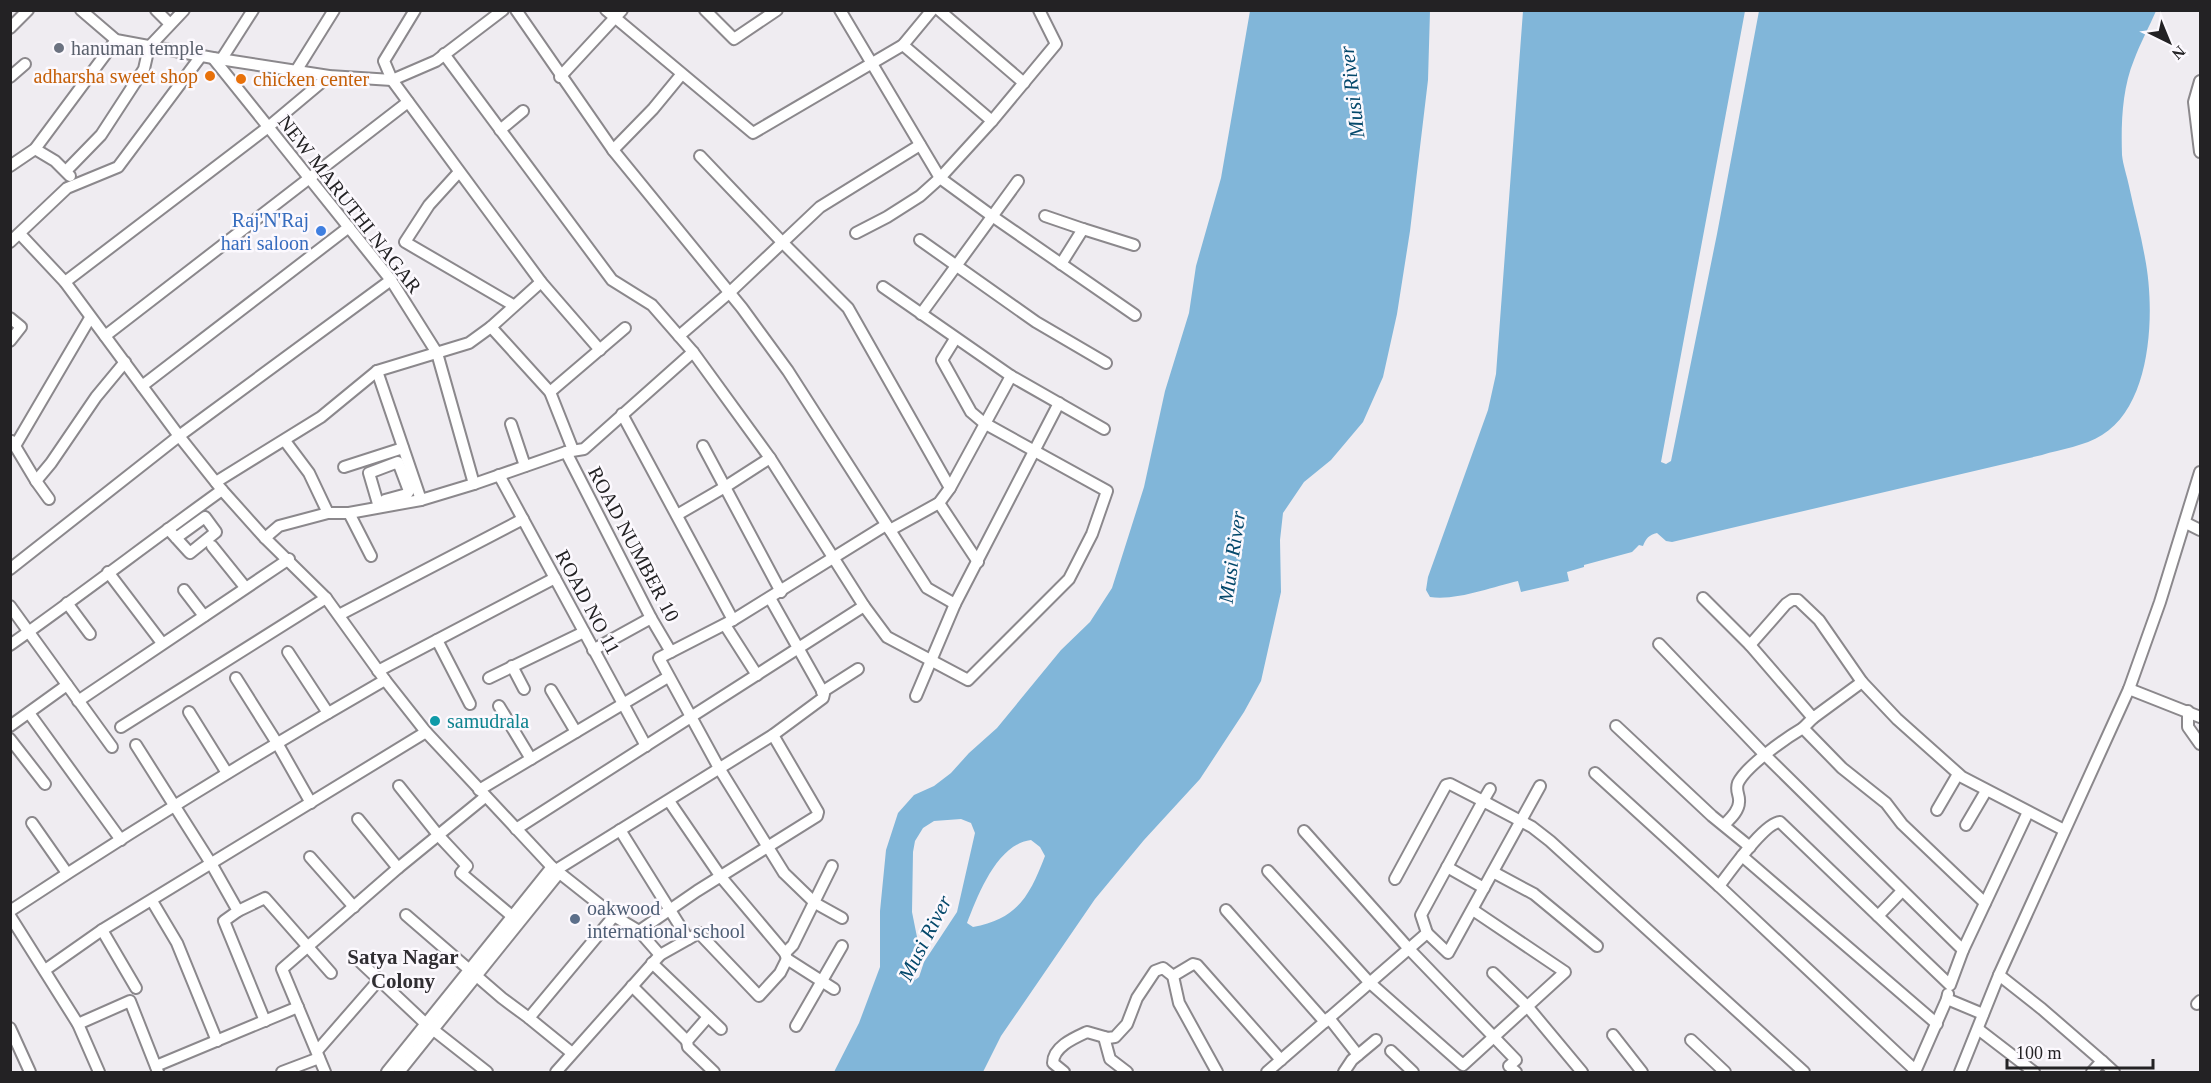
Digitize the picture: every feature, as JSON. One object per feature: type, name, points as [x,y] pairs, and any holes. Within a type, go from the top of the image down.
[{"type":"street","points":[[10,28],[28,10]]},
{"type":"street","points":[[81,10],[116,40],[329,76],[392,80],[436,61],[503,10]]},
{"type":"street","points":[[156,10],[170,24]]},
{"type":"street","points":[[66,171],[101,135],[144,69],[149,47],[184,10]]},
{"type":"street","points":[[10,242],[68,188],[118,167],[253,10]]},
{"type":"street","points":[[296,71],[334,10]]},
{"type":"street","points":[[372,77],[415,10]]},
{"type":"street","points":[[516,10],[560,77],[613,150],[729,293],[788,371],[927,588],[955,604]]},
{"type":"street","points":[[705,10],[734,39],[777,10]]},
{"type":"street","points":[[840,10],[940,178],[1136,315]]},
{"type":"street","points":[[560,77],[614,13],[681,75],[753,134],[903,45],[932,10]]},
{"type":"street","points":[[939,10],[1024,83]]},
{"type":"street","points":[[856,233],[887,218],[921,196],[992,121],[1024,83],[1056,44],[1039,10]]},
{"type":"street","points":[[10,166],[35,149],[116,40]]},
{"type":"street","points":[[903,45],[992,121]]},
{"type":"street","points":[[444,54],[612,280],[652,305],[693,352],[770,458],[864,606],[887,638],[930,658],[968,680],[1069,579],[1092,534],[1107,491],[984,423],[971,412],[942,360],[955,339]]},
{"type":"street","name":"NEW MARUTHI NAGAR","points":[[212,58],[391,280],[438,353],[474,484]]},
{"type":"street","points":[[384,61],[392,80],[541,282],[600,350]]},
{"type":"street","points":[[10,76],[25,64]]},
{"type":"street","points":[[613,150],[681,75]]},
{"type":"street","points":[[65,282],[267,128],[329,76]]},
{"type":"street","points":[[2200,81],[2197,100],[2200,150]]},
{"type":"street","points":[[105,336],[408,102]]},
{"type":"street","points":[[500,130],[523,111]]},
{"type":"street","points":[[679,336],[729,293],[820,207],[920,146]]},
{"type":"street","points":[[35,149],[55,161],[77,183]]},
{"type":"street","points":[[700,156],[849,308],[950,488]]},
{"type":"street","points":[[459,172],[429,205],[405,242],[513,305]]},
{"type":"street","points":[[921,314],[1018,181]]},
{"type":"street","points":[[1045,216],[1134,245]]},
{"type":"street","points":[[142,386],[349,227]]},
{"type":"street","points":[[1061,264],[1083,229]]},
{"type":"street","points":[[20,234],[65,282],[219,486],[265,538],[289,559],[326,598],[426,732],[555,870],[614,916],[639,931],[656,959],[721,1029]]},
{"type":"street","points":[[920,240],[1036,322],[1106,363]]},
{"type":"street","points":[[10,569],[179,436],[391,280]]},
{"type":"street","points":[[176,538],[219,486],[321,417],[377,371],[469,343],[491,327],[541,282]]},
{"type":"street","points":[[884,287],[955,339],[1011,376],[1104,429]]},
{"type":"street","points":[[10,318],[21,327],[10,340]]},
{"type":"street","points":[[49,499],[36,482],[13,442],[90,318]]},
{"type":"street","points":[[491,327],[550,392],[625,328]]},
{"type":"street","points":[[378,505],[421,500],[569,451],[584,449],[693,352]]},
{"type":"street","points":[[36,482],[96,397],[126,362]]},
{"type":"street","points":[[265,538],[279,526],[328,513],[349,513],[407,494],[411,484],[403,448],[377,371]]},
{"type":"street","points":[[842,918],[815,903],[784,873],[719,768],[659,658],[729,622],[888,528],[939,503],[950,488],[1011,376]]},
{"type":"street","name":"ROAD NUMBER 10","points":[[550,392],[569,451],[651,618],[671,652]]},
{"type":"street","points":[[916,696],[930,658],[955,604],[1059,403]]},
{"type":"street","points":[[622,414],[677,515],[757,675]]},
{"type":"street","points":[[510,424],[525,466]]},
{"type":"street","points":[[285,441],[309,472],[328,513]]},
{"type":"street","points":[[703,446],[781,592]]},
{"type":"street","points":[[344,467],[403,448]]},
{"type":"street","points":[[677,515],[770,458]]},
{"type":"street","points":[[378,505],[369,472],[398,462],[421,500]]},
{"type":"street","points":[[1960,1072],[1999,975],[2129,689],[2186,524],[2200,472]]},
{"type":"street","name":"ROAD NO 11","points":[[499,475],[646,746]]},
{"type":"street","points":[[939,503],[978,562]]},
{"type":"street","points":[[349,513],[371,556]]},
{"type":"street","points":[[10,645],[168,529],[205,517],[216,532],[190,553],[168,529]]},
{"type":"street","points":[[339,615],[523,519]]},
{"type":"street","points":[[2186,524],[2200,530]]},
{"type":"street","points":[[212,546],[245,587]]},
{"type":"street","points":[[78,701],[289,559]]},
{"type":"street","points":[[108,572],[162,643]]},
{"type":"street","points":[[10,911],[227,773],[328,713],[437,639],[555,578]]},
{"type":"street","points":[[184,590],[204,616]]},
{"type":"street","points":[[121,727],[326,598]]},
{"type":"street","points":[[473,973],[513,917],[555,870],[773,735],[823,698],[800,648],[770,598]]},
{"type":"street","points":[[1703,598],[1750,645],[1813,718]]},
{"type":"street","points":[[1750,645],[1786,604],[1797,600],[1819,620],[1862,682],[1897,719],[1958,774],[2064,830]]},
{"type":"street","points":[[67,603],[90,634]]},
{"type":"street","points":[[10,606],[112,747]]},
{"type":"street","points":[[516,829],[864,606]]},
{"type":"street","points":[[592,650],[651,618]]},
{"type":"street","points":[[489,678],[584,632]]},
{"type":"street","points":[[437,639],[470,704]]},
{"type":"street","points":[[1659,644],[1765,755],[1963,950]]},
{"type":"street","points":[[288,652],[328,713]]},
{"type":"street","points":[[512,666],[524,689]]},
{"type":"street","points":[[822,692],[858,669]]},
{"type":"street","points":[[325,1072],[282,969],[398,868],[439,836],[482,794],[531,759],[668,677]]},
{"type":"street","points":[[236,678],[311,803]]},
{"type":"street","points":[[1724,825],[1736,812],[1740,801],[1737,792],[1738,784],[1765,755],[1803,729],[1813,718],[1862,682]]},
{"type":"street","points":[[10,726],[68,685]]},
{"type":"street","points":[[2129,689],[2200,717]]},
{"type":"street","points":[[551,690],[576,732]]},
{"type":"street","points":[[499,706],[531,759]]},
{"type":"street","points":[[2188,711],[2188,727],[2200,744]]},
{"type":"street","points":[[189,712],[227,773]]},
{"type":"street","points":[[29,713],[121,840]]},
{"type":"street","points":[[1616,726],[1750,847]]},
{"type":"street","points":[[1803,729],[1842,768],[1886,802],[1902,824],[1985,903]]},
{"type":"street","points":[[45,970],[102,930],[212,865],[426,732]]},
{"type":"street","points":[[639,931],[813,819],[818,812],[773,735]]},
{"type":"street","points":[[10,739],[45,784]]},
{"type":"street","points":[[136,745],[212,865],[238,911]]},
{"type":"street","points":[[1595,773],[1719,886],[1915,1072],[1951,1000],[1950,985],[1963,950],[2031,813]]},
{"type":"street","points":[[1937,810],[1958,774]]},
{"type":"street","points":[[1395,879],[1446,785],[1450,784],[1521,821],[1550,841],[1804,1072]]},
{"type":"street","points":[[399,786],[439,836],[467,866],[461,873],[513,917]]},
{"type":"street","points":[[1490,789],[1421,915],[1427,933],[1448,953],[1540,786]]},
{"type":"street","points":[[1966,825],[1986,790]]},
{"type":"street","points":[[669,801],[721,877],[786,956],[834,989]]},
{"type":"street","points":[[358,819],[398,868]]},
{"type":"street","points":[[1719,886],[1750,847],[1774,823],[1780,822],[1950,985]]},
{"type":"street","points":[[32,823],[67,873]]},
{"type":"street","points":[[620,830],[688,939]]},
{"type":"street","points":[[1304,831],[1410,950],[1516,1060],[1509,1066],[1516,1072]]},
{"type":"street","points":[[1742,856],[1937,1024]]},
{"type":"street","points":[[310,857],[354,907]]},
{"type":"street","points":[[556,1072],[656,959],[699,933],[759,996],[780,973],[786,956],[832,866]]},
{"type":"street","points":[[1447,867],[1484,888]]},
{"type":"street","points":[[387,1072],[429,1027],[555,870]]},
{"type":"street","points":[[1268,871],[1370,982],[1467,1069],[1494,1036],[1565,972],[1473,910]]},
{"type":"street","points":[[1493,872],[1534,894],[1597,946]]},
{"type":"street","points":[[1878,916],[1902,891]]},
{"type":"street","points":[[265,1021],[224,921],[238,911],[265,898],[331,972]]},
{"type":"street","points":[[152,901],[177,943],[217,1041]]},
{"type":"street","points":[[1226,910],[1358,1055]]},
{"type":"street","points":[[406,915],[572,1053]]},
{"type":"street","points":[[10,916],[78,1024],[99,1072]]},
{"type":"street","points":[[529,1018],[614,916]]},
{"type":"street","points":[[102,930],[136,988]]},
{"type":"street","points":[[1267,1072],[1427,933]]},
{"type":"street","points":[[796,1026],[842,946]]},
{"type":"street","points":[[355,957],[429,1027],[487,1072]]},
{"type":"street","points":[[1173,976],[1197,964],[1281,1060]]},
{"type":"street","points":[[1064,1072],[1053,1063],[1053,1056],[1058,1050],[1087,1032],[1104,1037],[1115,1037],[1127,1024],[1137,998],[1155,971],[1163,968],[1173,976],[1179,1003],[1216,1072]]},
{"type":"street","points":[[1493,973],[1527,1006],[1582,1072]]},
{"type":"street","points":[[1999,975],[2114,1072]]},
{"type":"street","points":[[282,1072],[318,1055],[378,981]]},
{"type":"street","points":[[632,986],[687,1041],[688,1047],[714,1072]]},
{"type":"street","points":[[1951,1000],[1983,1014]]},
{"type":"street","points":[[78,1024],[130,1001],[157,1070],[217,1041],[298,1007]]},
{"type":"street","points":[[687,1041],[708,1017]]},
{"type":"street","points":[[399,1072],[429,1027]]},
{"type":"street","points":[[10,1029],[30,1072]]},
{"type":"street","points":[[1978,1029],[2034,1072]]},
{"type":"street","points":[[1613,1035],[1642,1072]]},
{"type":"street","points":[[1104,1037],[1110,1059],[1127,1072]]},
{"type":"street","points":[[1344,1072],[1358,1055],[1376,1040]]},
{"type":"street","points":[[1691,1040],[1725,1072]]},
{"type":"street","points":[[1391,1051],[1413,1072]]},
{"type":"street","points":[[2092,1072],[2102,1061]]},
{"type":"water","name":"Musi River","points":[[1250,11],[1430,11],[1428,80],[1410,231],[1397,314],[1383,377],[1363,422],[1331,460],[1304,482],[1283,513],[1280,540],[1281,592],[1261,681],[1244,712],[1200,779],[1144,840],[1095,899],[1001,1036],[983,1072],[834,1072],[859,1023],[880,967],[880,911],[886,850],[898,813],[914,795],[934,786],[951,773],[997,728],[1061,650],[1090,622],[1112,588],[1144,487],[1165,391],[1189,313],[1196,266],[1221,178]],"holes":[[[961,819],[971,823],[975,833],[957,912],[924,962],[919,977],[915,980],[919,947],[912,912],[915,841],[923,828],[934,821]],[[1031,840],[1040,847],[1045,856],[1034,882],[1020,903],[1001,918],[988,923],[973,927],[967,923],[983,885],[999,861],[1008,851]]]},
{"type":"water","points":[[1523,11],[1745,11],[1661,462],[1666,464],[1671,461],[1759,11],[2156,11],[2130,71],[2122,119],[2123,159],[2143,249],[2150,303],[2146,354],[2141,379],[2132,401],[2119,421],[2102,435],[2088,442],[2042,455],[1672,542],[1666,541],[1657,533],[1650,536],[1643,546],[1639,545],[1632,552],[1567,572],[1569,581],[1521,592],[1518,581],[1451,597],[1430,597],[1426,590],[1428,577],[1488,410],[1496,374]]},
{"type":"place","name":"hanuman temple","points":[[59,48]]},
{"type":"place","name":"adharsha sweet shop","points":[[210,76]]},
{"type":"place","name":"chicken center","points":[[241,79]]},
{"type":"place","name":"Raj'N'Raj hari saloon","points":[[321,231]]},
{"type":"place","name":"samudrala","points":[[435,721]]},
{"type":"place","name":"oakwood international school","points":[[575,919]]},
{"type":"district","name":"Satya Nagar Colony","points":[[403,969]]}]
